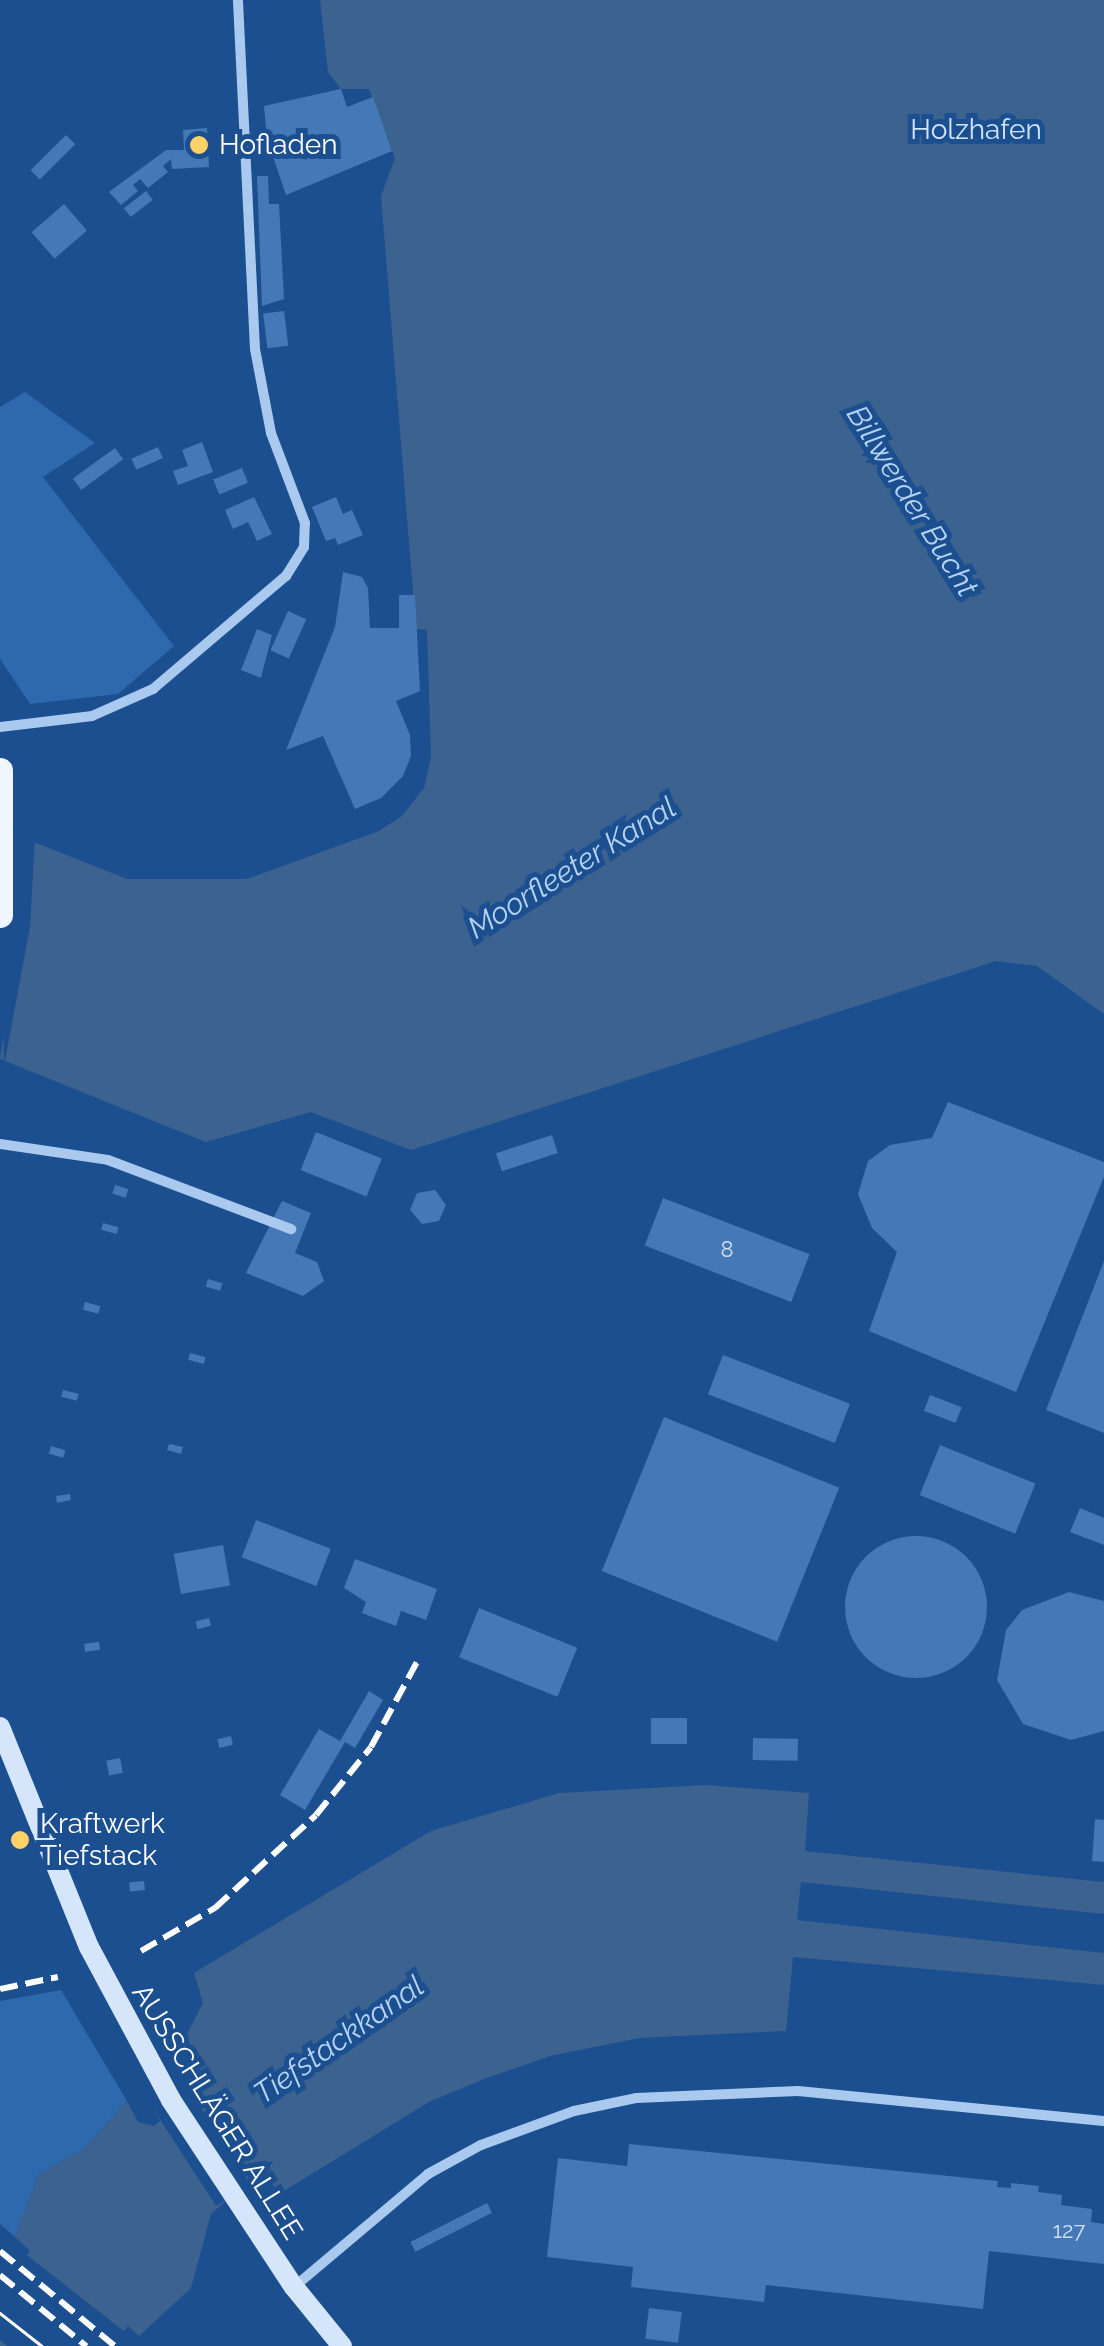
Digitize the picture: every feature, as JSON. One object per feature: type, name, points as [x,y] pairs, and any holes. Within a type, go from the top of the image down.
[{"type":"main road","points":[[0,771],[0,915]]},
{"type":"street","points":[[0,727],[92,716],[153,690],[286,576],[304,547],[305,523],[271,433],[255,349],[238,0]]},
{"type":"street","points":[[0,1144],[108,1160],[291,1229]]},
{"type":"street","name":"AUSSCHLÄGER ALLEE","points":[[0,1727],[96,1962],[171,2100],[294,2287],[342,2346]]},
{"type":"street","points":[[294,2287],[428,2174],[505,2135],[590,2108],[730,2090],[798,2091],[1104,2121]]},
{"type":"shaded area","points":[[25,392],[95,443],[43,477],[174,646],[118,694],[30,704],[0,659],[0,407]]},
{"type":"shaded area","points":[[61,1990],[127,2101],[84,2149],[39,2174],[15,2237],[0,2224],[0,2001]]},
{"type":"water","points":[[320,0],[1104,0],[1104,1014],[1037,966],[996,961],[411,1150],[311,1112],[206,1142],[0,1059],[31,841],[127,879],[247,879],[379,831],[402,816],[424,788],[431,758],[427,630],[416,629],[381,196],[395,158],[369,89],[341,89],[328,72]]},
{"type":"water","name":"Tiefstackkanal","points":[[706,1785],[809,1793],[805,1851],[1104,1882],[1104,1914],[801,1882],[797,1920],[1104,1953],[1104,1985],[793,1957],[786,2031],[639,2038],[550,2056],[484,2079],[429,2102],[279,2194],[270,2181],[254,2176],[211,2214],[191,2288],[139,2336],[128,2326],[112,2346],[0,2346],[0,2290],[30,2251],[15,2237],[39,2174],[84,2149],[127,2101],[138,2122],[154,2126],[160,2121],[154,2111],[198,2089],[202,2074],[183,2042],[203,2003],[194,1973],[431,1831],[559,1793]]},
{"type":"pier","points":[[0,825],[35,837],[30,927],[4,1066]]},
{"type":"pier","points":[[189,2089],[251,2184],[216,2206],[155,2111]]},
{"type":"pier","points":[[24,2253],[125,2332],[114,2346],[7,2346],[0,2340],[0,2284]]},
{"type":"building","points":[[341,89],[347,107],[373,97],[392,151],[286,195],[267,139],[264,106]]},
{"type":"building","points":[[207,128],[209,167],[172,169],[171,159],[163,166],[168,172],[148,188],[140,179],[133,185],[138,191],[121,205],[109,192],[166,150],[184,150],[183,130]]},
{"type":"building","points":[[66,135],[75,144],[40,180],[31,170]]},
{"type":"building","points":[[257,176],[268,176],[269,204],[279,204],[284,299],[262,306]]},
{"type":"building","points":[[146,191],[153,200],[131,217],[124,208]]},
{"type":"building","points":[[64,204],[87,230],[55,259],[32,232]]},
{"type":"building","points":[[284,311],[288,346],[267,348],[263,314]]},
{"type":"building","points":[[202,442],[213,472],[178,485],[173,471],[188,466],[182,450]]},
{"type":"building","points":[[158,447],[163,458],[136,470],[132,459]]},
{"type":"building","points":[[115,448],[123,459],[81,490],[73,479]]},
{"type":"building","points":[[242,468],[248,483],[219,494],[213,480]]},
{"type":"building","points":[[254,497],[272,534],[257,541],[248,522],[233,529],[225,510]]},
{"type":"building","points":[[336,497],[343,514],[352,510],[363,535],[338,545],[335,538],[326,541],[312,507]]},
{"type":"building","points":[[343,572],[362,577],[368,588],[370,628],[399,628],[399,595],[415,595],[420,691],[396,701],[410,735],[411,756],[403,776],[381,798],[355,809],[323,736],[286,750],[335,627]]},
{"type":"building","points":[[288,611],[306,619],[289,658],[271,650]]},
{"type":"building","points":[[257,629],[272,635],[261,678],[241,670]]},
{"type":"building","points":[[948,1102],[1104,1162],[1104,1177],[1016,1392],[869,1331],[897,1252],[872,1228],[858,1194],[868,1161],[890,1145],[932,1138]]},
{"type":"building","points":[[316,1132],[382,1159],[366,1197],[301,1170]]},
{"type":"building","points":[[552,1135],[558,1153],[502,1171],[496,1153]]},
{"type":"building","points":[[115,1185],[128,1189],[126,1198],[112,1194]]},
{"type":"building","points":[[435,1190],[446,1205],[439,1221],[422,1224],[410,1210],[417,1193]]},
{"type":"building","points":[[663,1198],[810,1254],[791,1302],[645,1246]]},
{"type":"building","points":[[282,1201],[311,1213],[295,1253],[317,1262],[324,1281],[303,1296],[246,1273]]},
{"type":"building","points":[[103,1223],[118,1227],[117,1234],[101,1230]]},
{"type":"building","points":[[1104,1261],[1104,1433],[1046,1410]]},
{"type":"building","points":[[208,1279],[222,1283],[220,1291],[206,1287]]},
{"type":"building","points":[[85,1302],[100,1306],[98,1314],[83,1310]]},
{"type":"building","points":[[190,1353],[205,1357],[204,1364],[188,1360]]},
{"type":"building","points":[[723,1355],[850,1404],[835,1443],[708,1394]]},
{"type":"building","points":[[63,1390],[79,1394],[77,1401],[61,1397]]},
{"type":"building","points":[[930,1395],[962,1407],[956,1423],[924,1411]]},
{"type":"building","points":[[664,1417],[839,1488],[777,1642],[602,1571]]},
{"type":"building","points":[[169,1444],[183,1447],[181,1454],[167,1450]]},
{"type":"building","points":[[940,1445],[1035,1484],[1015,1534],[920,1495]]},
{"type":"building","points":[[51,1446],[65,1450],[63,1458],[49,1454]]},
{"type":"building","points":[[70,1494],[71,1500],[57,1503],[56,1496]]},
{"type":"building","points":[[1080,1508],[1104,1518],[1104,1545],[1070,1532]]},
{"type":"building","points":[[256,1520],[331,1549],[316,1586],[242,1557]]},
{"type":"building","points":[[916,1536],[943,1541],[967,1556],[982,1580],[987,1607],[982,1634],[967,1658],[943,1673],[916,1678],[889,1673],[865,1658],[850,1634],[845,1607],[850,1580],[865,1556],[889,1541]]},
{"type":"building","points":[[223,1545],[230,1585],[181,1594],[174,1554]]},
{"type":"building","points":[[355,1559],[437,1589],[426,1620],[401,1611],[396,1626],[362,1613],[366,1602],[344,1588]]},
{"type":"building","points":[[1069,1592],[1104,1601],[1104,1731],[1071,1740],[1023,1724],[997,1680],[1006,1630],[1022,1610]]},
{"type":"building","points":[[479,1608],[577,1648],[557,1697],[459,1657]]},
{"type":"building","points":[[209,1618],[211,1626],[197,1629],[195,1621]]},
{"type":"building","points":[[99,1642],[100,1650],[85,1652],[84,1644]]},
{"type":"building","points":[[369,1691],[383,1700],[355,1748],[345,1742],[305,1810],[280,1795],[319,1729],[340,1741]]},
{"type":"building","points":[[651,1718],[687,1718],[687,1744],[651,1744]]},
{"type":"building","points":[[231,1736],[233,1745],[219,1748],[217,1739]]},
{"type":"building","points":[[753,1738],[798,1739],[798,1761],[753,1760]]},
{"type":"building","points":[[120,1758],[123,1773],[109,1775],[106,1761]]},
{"type":"building","points":[[1095,1819],[1104,1820],[1104,1862],[1092,1861]]},
{"type":"building","points":[[144,1881],[145,1890],[130,1892],[129,1883]]},
{"type":"building","points":[[629,2144],[998,2181],[997,2187],[1011,2188],[1011,2183],[1039,2186],[1038,2192],[1062,2195],[1061,2205],[1092,2209],[1091,2222],[1104,2224],[1104,2264],[989,2251],[983,2309],[766,2285],[764,2302],[631,2287],[633,2267],[547,2257],[558,2158],[627,2166]]},
{"type":"building","points":[[487,2203],[492,2213],[415,2252],[410,2242]]},
{"type":"building","points":[[649,2308],[682,2312],[678,2343],[645,2339]]},
{"type":"tram line","points":[[0,2313],[42,2346]]},
{"type":"railway","points":[[141,1951],[215,1908],[316,1815],[371,1747],[417,1662]]},
{"type":"railway","points":[[0,1989],[58,1977]]},
{"type":"railway","points":[[0,2251],[115,2346]]},
{"type":"railway","points":[[0,2275],[86,2346]]},
{"type":"place","name":"Hofladen","points":[[199,145]]},
{"type":"place","name":"Kraftwerk Tiefstack","points":[[20,1840]]},
{"type":"park label","name":"Holzhafen","points":[[976,130]]},
{"type":"water label","name":"Billwerder Bucht","points":[[912,501]]},
{"type":"water label","name":"Moorfleeter Kanal","points":[[572,868]]}]
